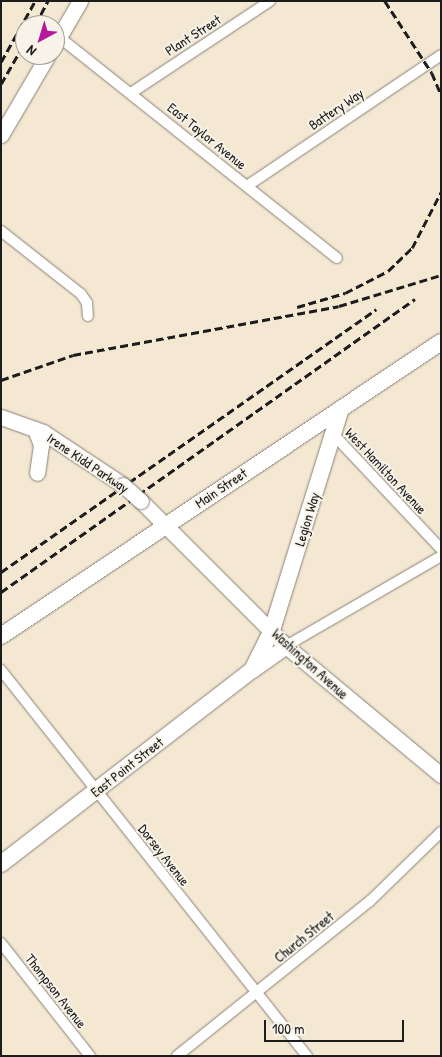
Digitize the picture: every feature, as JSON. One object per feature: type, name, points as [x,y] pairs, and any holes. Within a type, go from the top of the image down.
[{"type":"main road","name":"Main Street","points":[[1,636],[440,343]]},
{"type":"main road","name":"Legion Way","points":[[272,630],[341,408]]},
{"type":"main road","name":"East Point Street","points":[[1,864],[252,670],[272,630]]},
{"type":"street","points":[[65,26],[80,1]]},
{"type":"street","name":"Plant Street","points":[[131,93],[270,1]]},
{"type":"street","name":"East Taylor Avenue","points":[[65,46],[131,93],[337,258]]},
{"type":"street","name":"Battery Way","points":[[246,186],[441,55]]},
{"type":"street","points":[[1,135],[42,65]]},
{"type":"street","points":[[1,231],[81,294],[87,303],[88,316]]},
{"type":"street","name":"Irene Kidd Parkway","points":[[1,417],[35,429],[74,450],[123,485],[165,525]]},
{"type":"street","points":[[35,429],[41,444],[37,473]]},
{"type":"street","name":"West Hamilton Avenue","points":[[333,434],[441,549]]},
{"type":"street","name":"Washington Avenue","points":[[165,525],[286,646],[441,775]]},
{"type":"street","name":"East Point Street","points":[[252,670],[286,646],[441,556]]},
{"type":"street","name":"Dorsey Avenue","points":[[1,670],[306,1056]]},
{"type":"street","name":"Church Street","points":[[177,1056],[370,901],[441,832]]},
{"type":"street","name":"Thompson Avenue","points":[[1,942],[90,1056]]},
{"type":"railway","points":[[1,62],[35,1]]},
{"type":"railway","points":[[40,15],[48,1]]},
{"type":"railway","points":[[385,1],[432,73],[441,94]]},
{"type":"railway","points":[[1,84],[15,60]]},
{"type":"railway","points":[[297,307],[345,293],[388,271],[412,248],[441,192]]},
{"type":"railway","points":[[1,380],[73,355],[339,306],[441,275]]},
{"type":"railway","points":[[1,592],[415,299]]},
{"type":"railway","points":[[1,572],[376,309]]}]
